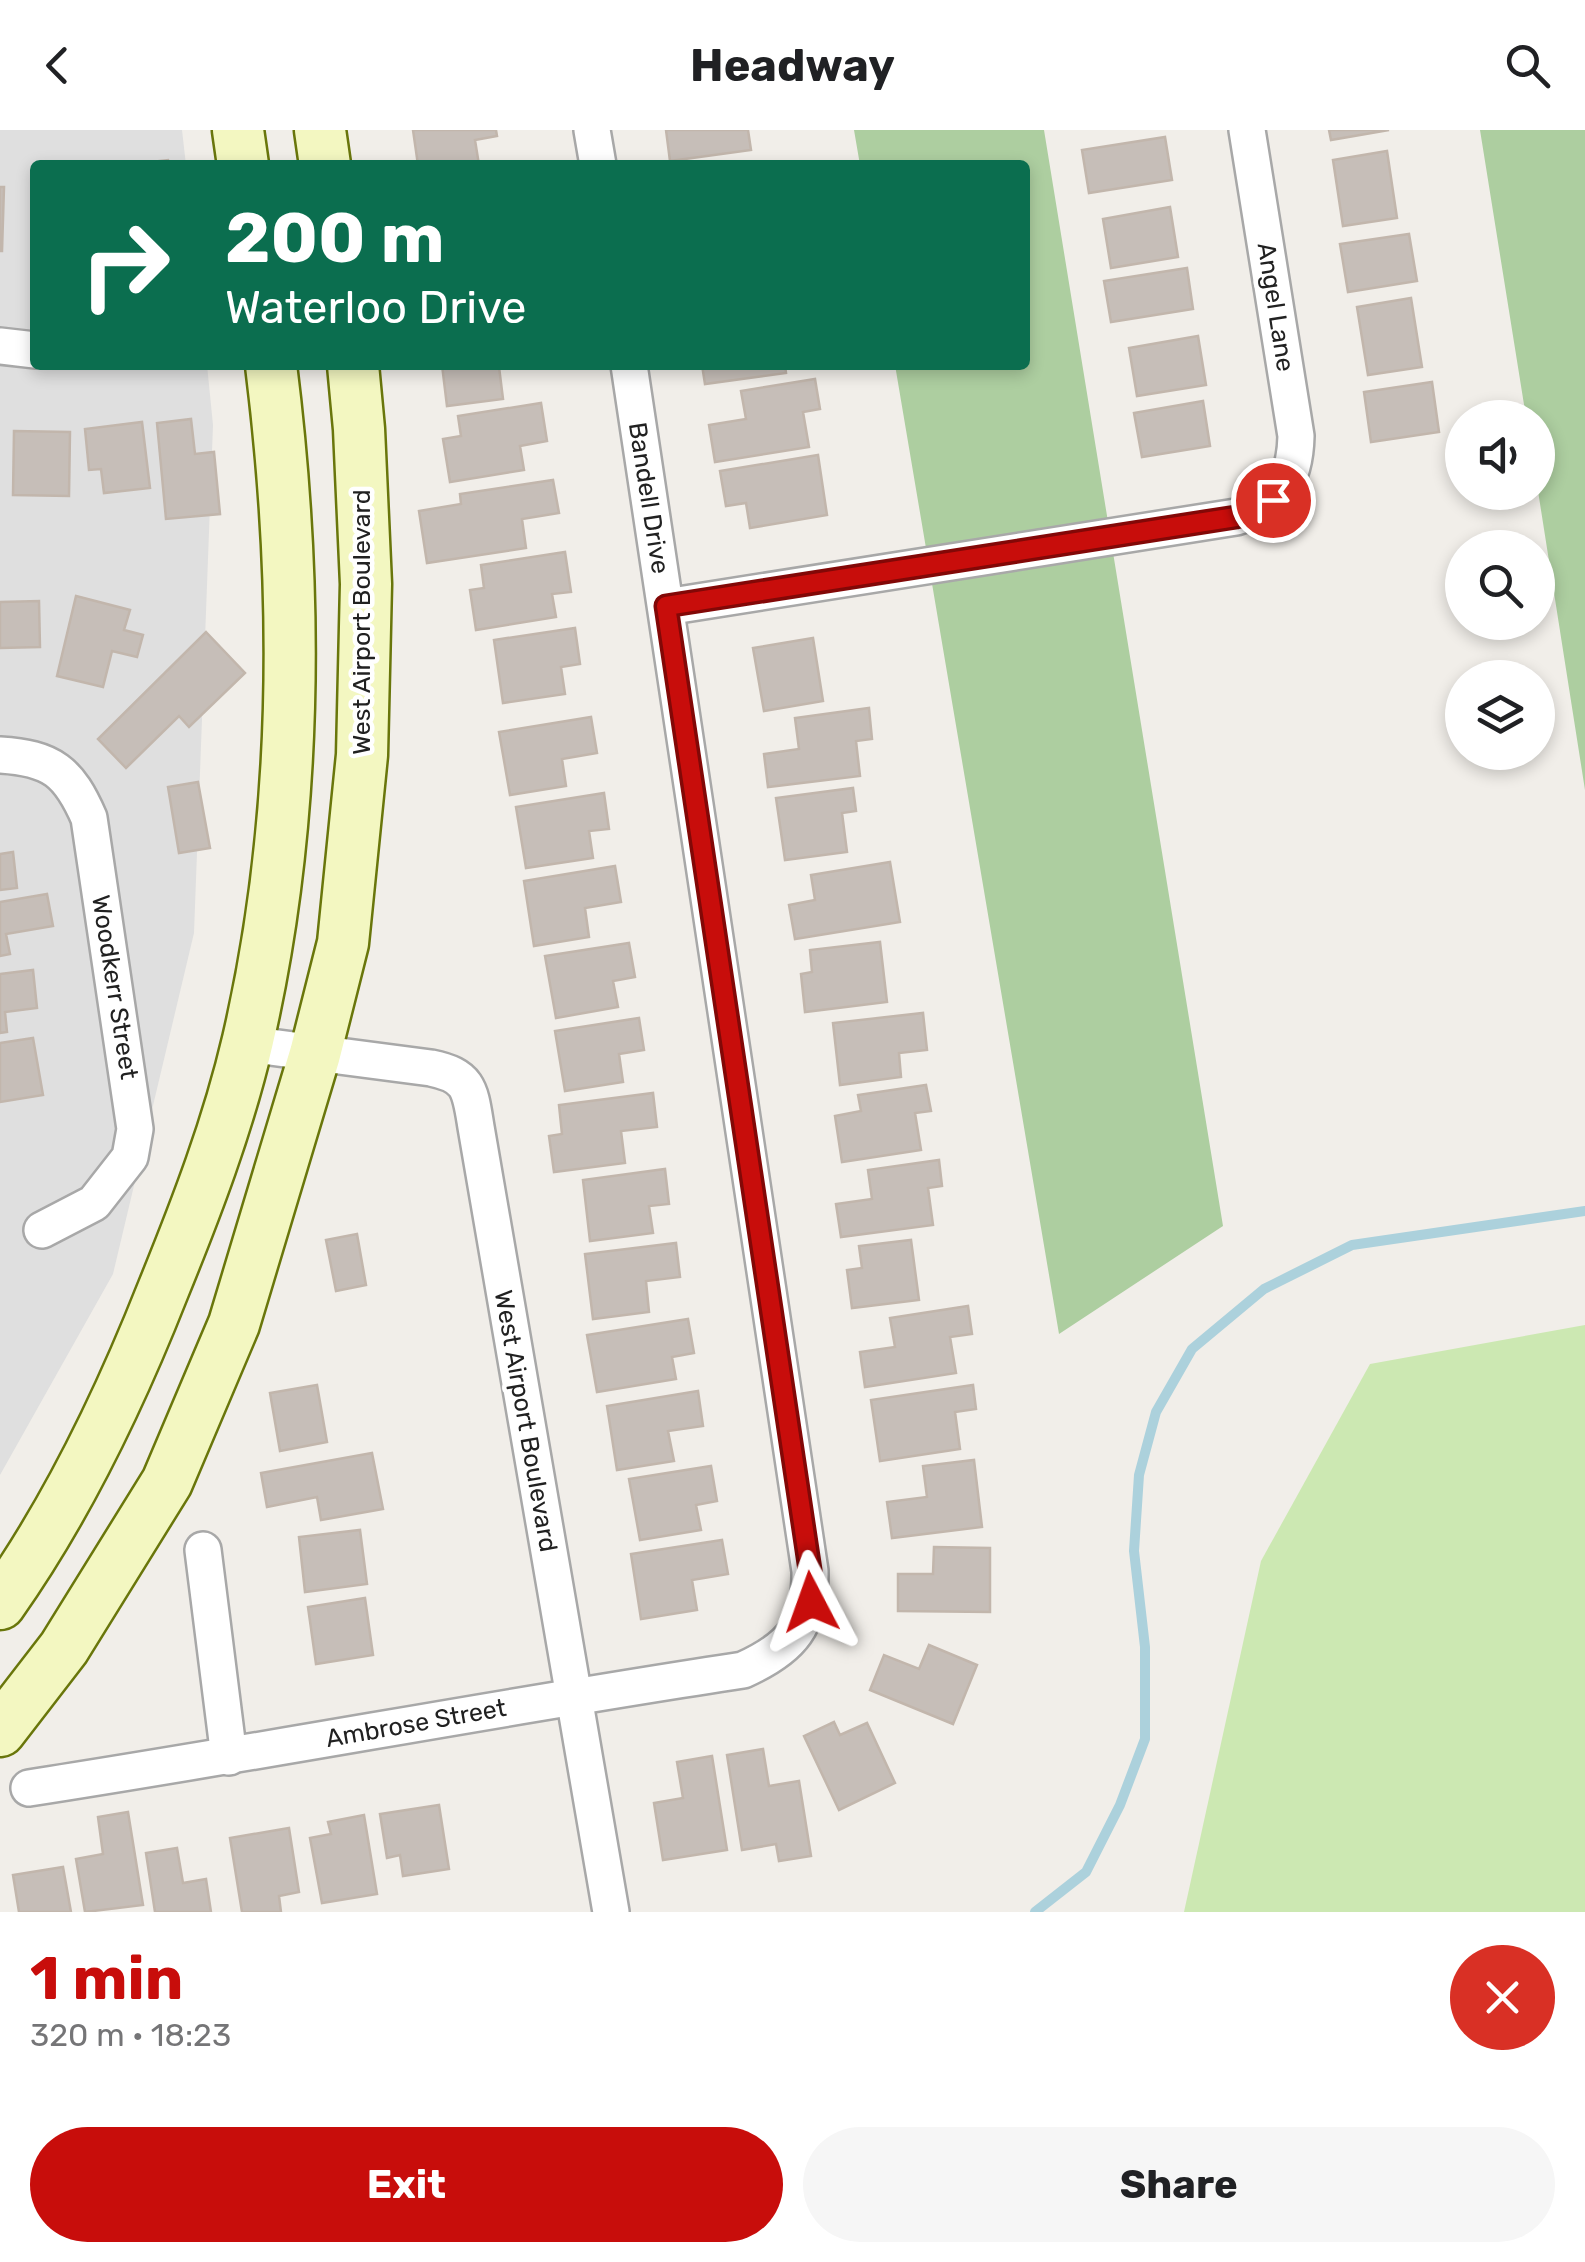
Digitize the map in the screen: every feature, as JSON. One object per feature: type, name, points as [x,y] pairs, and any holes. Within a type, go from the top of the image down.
[{"type":"main road","points":[[238,130],[242,160]]},
{"type":"main road","points":[[320,130],[324,160]]},
{"type":"main road","points":[[0,1604],[39,1548],[135,1362],[205,1184],[247,1044],[263,967],[286,792],[290,622],[284,467],[272,370]]},
{"type":"main road","name":"West Airport Boulevard","points":[[0,1731],[64,1648],[168,1482],[234,1324],[344,943],[362,755],[366,584],[353,370]]},
{"type":"main road","points":[[68,1493],[136,1532]]},
{"type":"street","points":[[592,130],[597,160]]},
{"type":"street","name":"Angel Lane","points":[[666,606],[1236,517],[1258,511],[1273,500],[1285,484],[1295,459],[1293,410],[1247,130]]},
{"type":"street","points":[[0,346],[30,349]]},
{"type":"street","name":"Bandell Drive","points":[[630,370],[810,1570],[811,1602],[794,1636]]},
{"type":"street","name":"Woodkerr Street","points":[[0,755],[18,756],[62,774],[73,782],[88,818],[135,1129],[130,1157],[94,1202],[42,1230]]},
{"type":"street","name":"West Airport Boulevard","points":[[247,1044],[430,1068],[454,1073],[466,1083],[611,1912]]},
{"type":"street","points":[[203,1550],[230,1757]]},
{"type":"street","name":"Ambrose Street","points":[[30,1788],[743,1670],[768,1659],[794,1636]]},
{"type":"shaded area","points":[[0,130],[182,130],[185,160],[30,160],[30,370],[208,370],[213,425],[194,933],[113,1274],[0,1475]]},
{"type":"green space","points":[[854,130],[1044,130],[1223,1226],[1059,1334],[896,370],[1030,370],[1030,160],[859,160]]},
{"type":"green space","points":[[1480,130],[1585,130],[1585,790],[1555,599],[1555,530],[1544,530],[1541,510],[1555,510],[1555,400],[1523,400]]},
{"type":"green space","points":[[1585,1325],[1585,1912],[1184,1912],[1261,1561],[1370,1364]]},
{"type":"building","points":[[413,130],[496,130],[497,136],[475,140],[478,160],[417,160]]},
{"type":"building","points":[[666,130],[748,130],[751,150],[670,160]]},
{"type":"building","points":[[1329,130],[1389,130],[1331,140]]},
{"type":"building","points":[[1165,137],[1172,180],[1089,193],[1082,150]]},
{"type":"building","points":[[1387,151],[1397,218],[1343,226],[1333,160]]},
{"type":"building","points":[[0,187],[4,187],[2,251],[0,251]]},
{"type":"building","points":[[1170,207],[1178,257],[1111,268],[1103,219]]},
{"type":"building","points":[[1409,234],[1417,281],[1348,292],[1340,244]]},
{"type":"building","points":[[1187,268],[1193,309],[1111,322],[1104,281]]},
{"type":"building","points":[[1411,298],[1422,367],[1368,375],[1357,307]]},
{"type":"building","points":[[1198,336],[1206,385],[1137,396],[1129,348]]},
{"type":"building","points":[[443,370],[499,370],[503,399],[447,406]]},
{"type":"building","points":[[703,370],[786,370],[786,373],[705,384]]},
{"type":"building","points":[[815,379],[820,409],[803,412],[809,447],[715,462],[709,425],[746,419],[741,391]]},
{"type":"building","points":[[1432,382],[1439,432],[1371,442],[1364,392]]},
{"type":"building","points":[[1203,401],[1210,446],[1142,457],[1134,413]]},
{"type":"building","points":[[541,403],[547,441],[520,446],[524,470],[450,482],[443,439],[461,436],[458,416]]},
{"type":"building","points":[[191,419],[195,454],[214,452],[220,514],[166,519],[157,423]]},
{"type":"building","points":[[142,422],[150,488],[104,493],[101,469],[89,470],[85,429]]},
{"type":"building","points":[[14,431],[70,432],[69,496],[13,495]]},
{"type":"building","points":[[818,455],[827,515],[750,528],[746,503],[726,506],[720,471]]},
{"type":"building","points":[[553,480],[559,513],[522,519],[526,548],[427,563],[419,511],[461,504],[460,494]]},
{"type":"building","points":[[565,552],[571,592],[552,594],[556,617],[476,630],[470,590],[484,588],[481,565]]},
{"type":"building","points":[[76,596],[130,610],[124,630],[143,635],[137,657],[112,651],[103,687],[57,676]]},
{"type":"building","points":[[39,601],[40,647],[0,648],[0,602]]},
{"type":"building","points":[[575,628],[580,664],[561,667],[565,694],[503,703],[494,640]]},
{"type":"building","points":[[206,632],[245,673],[189,727],[179,716],[126,768],[98,739]]},
{"type":"building","points":[[813,638],[823,701],[764,711],[753,648]]},
{"type":"building","points":[[869,708],[872,739],[856,741],[860,776],[768,787],[764,754],[799,749],[795,718]]},
{"type":"building","points":[[591,717],[597,753],[562,759],[566,786],[510,795],[499,732]]},
{"type":"building","points":[[198,782],[210,848],[179,853],[168,787]]},
{"type":"building","points":[[853,788],[856,811],[842,813],[847,852],[785,860],[776,798]]},
{"type":"building","points":[[604,793],[609,829],[589,831],[593,858],[526,868],[516,807]]},
{"type":"building","points":[[13,852],[17,888],[0,890],[0,854]]},
{"type":"building","points":[[890,862],[900,922],[795,939],[789,905],[815,900],[811,875]]},
{"type":"building","points":[[615,866],[621,902],[585,908],[589,937],[534,946],[524,881]]},
{"type":"building","points":[[47,894],[53,926],[6,934],[10,954],[0,956],[0,902]]},
{"type":"building","points":[[880,942],[887,1002],[805,1012],[801,974],[812,972],[810,950]]},
{"type":"building","points":[[629,943],[635,977],[613,981],[618,1007],[556,1018],[545,956]]},
{"type":"building","points":[[33,970],[37,1008],[5,1012],[7,1032],[0,1033],[0,974]]},
{"type":"building","points":[[923,1013],[927,1050],[899,1053],[901,1077],[840,1085],[833,1023]]},
{"type":"building","points":[[639,1018],[644,1050],[619,1054],[623,1082],[565,1091],[555,1031]]},
{"type":"building","points":[[33,1038],[43,1095],[0,1102],[0,1043]]},
{"type":"building","points":[[926,1085],[931,1111],[915,1113],[921,1150],[842,1162],[835,1116],[861,1111],[858,1095]]},
{"type":"building","points":[[653,1093],[657,1127],[621,1131],[625,1163],[554,1172],[549,1136],[562,1134],[559,1105]]},
{"type":"building","points":[[939,1160],[942,1186],[928,1188],[933,1225],[841,1237],[836,1204],[872,1199],[868,1170]]},
{"type":"building","points":[[665,1169],[669,1204],[649,1206],[653,1233],[590,1241],[583,1180]]},
{"type":"building","points":[[357,1234],[366,1285],[336,1291],[326,1240]]},
{"type":"building","points":[[911,1240],[919,1300],[852,1308],[847,1270],[862,1268],[859,1246]]},
{"type":"building","points":[[676,1243],[680,1277],[646,1281],[649,1312],[593,1319],[585,1254]]},
{"type":"building","points":[[968,1306],[972,1334],[950,1337],[956,1373],[865,1387],[860,1352],[895,1347],[890,1318]]},
{"type":"building","points":[[688,1319],[694,1353],[672,1357],[676,1379],[597,1392],[587,1335]]},
{"type":"building","points":[[317,1385],[327,1442],[280,1451],[270,1393]]},
{"type":"building","points":[[973,1385],[976,1409],[955,1412],[960,1449],[880,1461],[871,1400]]},
{"type":"building","points":[[698,1391],[703,1426],[668,1431],[674,1461],[617,1470],[607,1406]]},
{"type":"building","points":[[372,1453],[383,1509],[321,1520],[317,1497],[267,1507],[261,1473]]},
{"type":"building","points":[[974,1460],[982,1527],[892,1538],[887,1502],[927,1497],[923,1466]]},
{"type":"building","points":[[711,1466],[717,1501],[696,1505],[701,1530],[640,1540],[629,1479]]},
{"type":"building","points":[[360,1530],[367,1584],[305,1592],[299,1537]]},
{"type":"building","points":[[722,1540],[728,1574],[692,1580],[697,1610],[641,1619],[631,1554]]},
{"type":"building","points":[[934,1547],[990,1548],[990,1612],[898,1611],[898,1574],[933,1574]]},
{"type":"building","points":[[365,1598],[373,1655],[316,1664],[308,1607]]},
{"type":"building","points":[[929,1645],[977,1665],[953,1724],[870,1690],[884,1655],[919,1669]]},
{"type":"building","points":[[834,1722],[840,1735],[867,1723],[895,1783],[839,1810],[804,1736]]},
{"type":"building","points":[[763,1749],[769,1786],[799,1781],[811,1856],[779,1861],[776,1844],[742,1850],[727,1755]]},
{"type":"building","points":[[712,1756],[727,1850],[663,1860],[654,1803],[683,1798],[677,1762]]},
{"type":"building","points":[[439,1805],[449,1869],[403,1876],[400,1855],[387,1858],[380,1814]]},
{"type":"building","points":[[128,1812],[143,1905],[85,1912],[76,1859],[103,1854],[98,1817]]},
{"type":"building","points":[[364,1815],[377,1894],[322,1903],[310,1838],[331,1834],[328,1822]]},
{"type":"building","points":[[289,1828],[299,1892],[279,1896],[281,1912],[242,1912],[230,1838]]},
{"type":"building","points":[[177,1848],[183,1883],[206,1879],[211,1912],[155,1912],[146,1853]]},
{"type":"building","points":[[63,1867],[71,1912],[19,1912],[13,1875]]},
{"type":"waterway","points":[[1035,1912],[1086,1872],[1120,1805],[1145,1739],[1145,1647],[1134,1551],[1139,1475],[1156,1412],[1192,1349],[1264,1289],[1352,1245],[1585,1211]]},
{"type":"route","points":[[811,1602],[810,1570],[666,606],[1236,517],[1258,511],[1273,500]]}]
